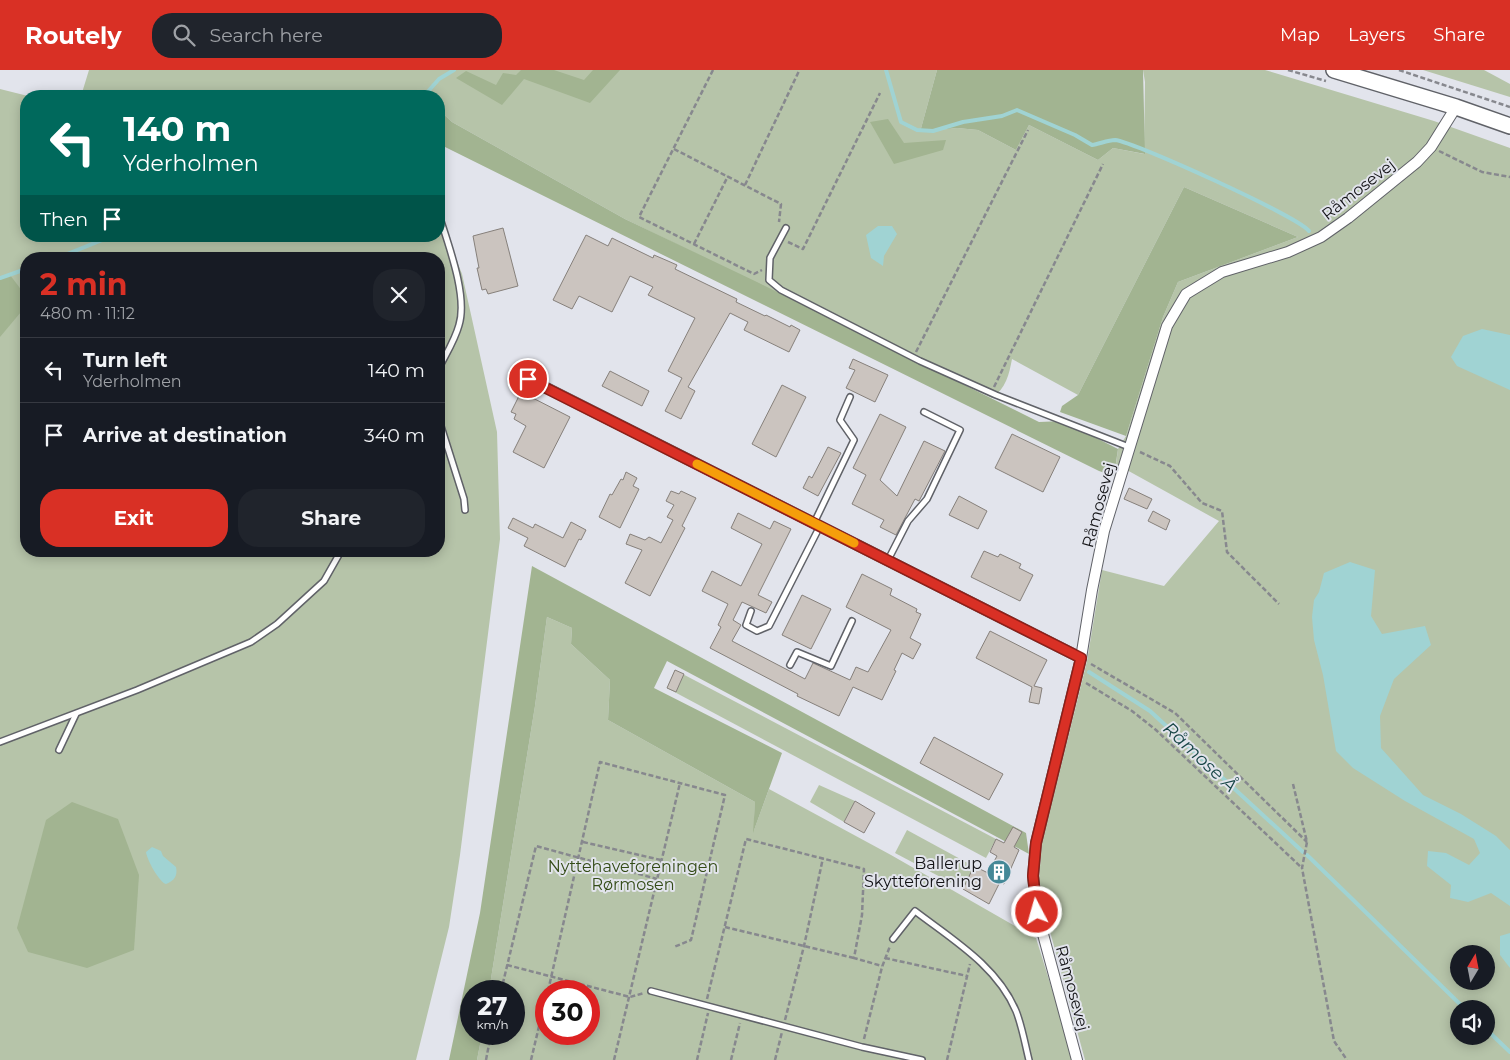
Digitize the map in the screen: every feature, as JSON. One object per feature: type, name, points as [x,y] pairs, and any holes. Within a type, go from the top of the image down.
[{"type":"street","points":[[1334,70],[1456,107],[1510,126]]},
{"type":"street","name":"Råmosevej","points":[[1077,1060],[1037,912],[1033,876],[1036,843],[1081,658],[1104,531],[1166,326],[1186,294],[1222,272],[1288,252],[1321,236],[1348,218],[1417,162],[1431,147],[1456,107]]},
{"type":"street","points":[[519,374],[1081,658]]},
{"type":"lane","points":[[786,228],[770,258],[769,280],[781,290],[913,357],[992,392],[1129,447]]},
{"type":"lane","points":[[445,238],[462,303],[460,325],[445,356]]},
{"type":"lane","points":[[751,611],[746,625],[758,631],[769,626],[854,440],[840,420],[850,397]]},
{"type":"lane","points":[[888,560],[908,522],[928,499],[960,430],[924,412]]},
{"type":"lane","points":[[445,439],[464,499],[465,510]]},
{"type":"lane","points":[[0,742],[76,714],[250,642],[277,624],[324,581],[338,557]]},
{"type":"lane","points":[[790,665],[797,652],[831,666],[852,621]]},
{"type":"lane","points":[[59,750],[76,714]]},
{"type":"lane","points":[[892,939],[915,912],[973,955],[1000,983],[1016,1012],[1029,1060]]},
{"type":"lane","points":[[651,991],[862,1047],[922,1060]]},
{"type":"path","points":[[714,70],[639,217],[754,274],[770,266]]},
{"type":"path","points":[[1399,70],[1510,107]]},
{"type":"path","points":[[745,185],[800,71]]},
{"type":"path","points":[[674,149],[781,204],[778,226],[780,239],[803,249],[880,93]]},
{"type":"path","points":[[913,357],[1028,130]]},
{"type":"path","points":[[1431,147],[1482,172],[1510,177]]},
{"type":"path","points":[[992,392],[1103,164]]},
{"type":"path","points":[[694,244],[728,176]]},
{"type":"path","points":[[1129,447],[1170,466],[1202,503],[1222,511],[1227,552],[1279,604]]},
{"type":"path","points":[[1081,658],[1176,714],[1307,842]]},
{"type":"path","points":[[1081,658],[1086,683],[1132,710],[1156,730],[1302,868]]},
{"type":"path","points":[[551,980],[600,762],[725,795],[691,940],[674,947]]},
{"type":"path","points":[[614,1060],[680,783]]},
{"type":"path","points":[[1292,784],[1307,842],[1302,868],[1334,1041],[1347,1060]]},
{"type":"path","points":[[697,1060],[746,839],[864,868],[862,915],[854,958]]},
{"type":"path","points":[[583,842],[661,860]]},
{"type":"path","points":[[503,980],[536,846],[657,879]]},
{"type":"path","points":[[775,1060],[804,946],[823,858]]},
{"type":"path","points":[[725,927],[882,966]]},
{"type":"path","points":[[862,1047],[882,966],[892,939]]},
{"type":"path","points":[[947,1060],[973,955]]},
{"type":"path","points":[[885,958],[967,976]]},
{"type":"path","points":[[507,964],[630,997],[651,991]]},
{"type":"path","points":[[730,1060],[742,1015]]},
{"type":"path","points":[[531,1060],[535,1043]]},
{"type":"path","points":[[486,1060],[489,1045]]},
{"type":"green space","points":[[89,70],[937,70],[920,132],[957,128],[978,130],[1016,150],[1029,125],[1098,160],[1113,148],[1144,154],[1145,82],[1143,70],[1265,70],[1434,121],[1510,148],[1510,1060],[1085,1060],[1045,913],[1039,878],[1042,843],[1087,661],[1102,570],[1164,586],[1219,521],[1116,464],[1118,449],[1126,436],[1163,317],[1178,282],[1298,237],[1184,187],[1078,395],[1012,359],[1006,381],[1001,390],[992,398],[625,219],[452,122],[445,116],[445,90],[83,90]]},
{"type":"green space","points":[[1423,70],[1484,70],[1510,84],[1510,97]]},
{"type":"green space","points":[[0,89],[20,94],[20,242],[445,242],[445,231],[462,274],[497,432],[500,539],[460,855],[449,927],[416,1060],[0,1060]]},
{"type":"green space","name":"Nyttehaveforeningen Rørmosen","points":[[547,617],[572,628],[571,644],[610,680],[608,720],[755,802],[754,830],[769,789],[891,855],[1036,938],[1074,1060],[477,1060],[480,1045],[525,1045],[525,980],[491,980],[535,706]]},
{"type":"green space","points":[[675,670],[996,839],[986,858],[667,688]]},
{"type":"green space","points":[[819,785],[855,801],[844,822],[810,802]]},
{"type":"green space","points":[[907,830],[975,867],[963,889],[895,853]]},
{"type":"shaded area","points":[[521,70],[554,70],[584,80],[593,70],[620,70],[590,103],[524,79],[502,105],[456,78],[466,71],[496,85],[503,73],[516,75]]},
{"type":"shaded area","points":[[937,70],[1143,70],[1145,154],[1113,148],[1098,160],[1029,125],[1016,150],[978,130],[957,128],[920,132]]},
{"type":"shaded area","points":[[445,116],[452,122],[625,219],[757,282],[1039,422],[1063,421],[1118,449],[1114,476],[1099,471],[445,147]]},
{"type":"shaded area","points":[[888,119],[904,143],[946,140],[943,150],[894,164],[870,122]]},
{"type":"shaded area","points":[[1184,187],[1298,237],[1178,282],[1163,317],[1126,436],[1060,412],[1062,406],[1078,395]]},
{"type":"shaded area","points":[[878,226],[892,226],[897,234],[884,256],[883,266],[871,258],[866,235]]},
{"type":"shaded area","points":[[10,275],[20,288],[20,313],[0,337],[0,280]]},
{"type":"shaded area","points":[[1482,329],[1510,335],[1510,390],[1457,366],[1451,357],[1463,336]]},
{"type":"shaded area","points":[[1350,562],[1375,570],[1371,616],[1382,634],[1425,626],[1431,645],[1394,679],[1380,716],[1381,748],[1423,795],[1461,814],[1496,836],[1510,850],[1510,906],[1491,893],[1468,902],[1450,898],[1451,885],[1427,866],[1428,851],[1446,853],[1469,865],[1480,853],[1474,839],[1405,801],[1353,768],[1336,751],[1323,675],[1314,640],[1312,617],[1314,600],[1319,592],[1324,573]]},
{"type":"shaded area","points":[[532,566],[1026,833],[1029,854],[667,661],[654,688],[782,753],[753,833],[755,802],[608,720],[610,680],[571,644],[572,628],[547,617],[535,706],[491,980],[466,980],[480,913]]},
{"type":"shaded area","points":[[72,802],[118,819],[139,875],[134,950],[87,968],[28,952],[17,928],[46,820]]},
{"type":"shaded area","points":[[152,847],[161,851],[163,856],[176,867],[175,878],[166,884],[157,875],[149,860],[146,852]]},
{"type":"shaded area","points":[[1510,933],[1510,968],[1500,955],[1500,936]]},
{"type":"shaded area","points":[[460,1008],[460,1045],[480,1045],[477,1060],[449,1060]]},
{"type":"building","points":[[503,228],[518,286],[488,294],[486,289],[482,290],[473,236]]},
{"type":"building","points":[[586,235],[608,246],[612,238],[653,258],[654,255],[668,261],[677,265],[675,269],[737,299],[736,302],[800,330],[789,352],[744,330],[748,322],[730,313],[688,387],[695,391],[681,419],[665,411],[682,378],[668,371],[695,318],[648,295],[653,287],[630,276],[612,312],[579,296],[572,309],[553,300]]},
{"type":"building","points":[[853,359],[888,375],[875,402],[846,388],[855,370],[849,368]]},
{"type":"building","points":[[610,371],[649,391],[642,406],[602,386]]},
{"type":"building","points":[[782,385],[806,397],[776,457],[752,444]]},
{"type":"building","points":[[521,392],[570,417],[544,468],[513,452],[526,426],[514,419],[516,414],[511,412]]},
{"type":"building","points":[[880,414],[906,427],[880,480],[897,496],[924,441],[945,451],[919,501],[915,499],[896,535],[880,527],[884,520],[852,504],[866,475],[853,468]]},
{"type":"building","points":[[1012,434],[1060,457],[1043,492],[995,468]]},
{"type":"building","points":[[828,447],[841,453],[818,496],[803,488],[809,476],[812,478]]},
{"type":"building","points":[[626,472],[637,478],[633,486],[639,489],[620,528],[599,517],[610,494],[612,495],[621,479],[623,480]]},
{"type":"building","points":[[1129,488],[1152,499],[1147,509],[1124,499]]},
{"type":"building","points":[[671,491],[679,494],[681,491],[696,498],[682,526],[685,528],[650,596],[625,583],[642,550],[626,544],[630,534],[645,540],[649,537],[661,543],[673,520],[667,517],[674,505],[666,501]]},
{"type":"building","points":[[959,496],[987,511],[978,529],[949,515]]},
{"type":"building","points":[[1153,511],[1170,520],[1166,530],[1148,521]]},
{"type":"building","points":[[738,513],[770,529],[774,521],[791,529],[758,595],[772,602],[766,613],[742,602],[733,620],[741,625],[732,641],[805,679],[813,663],[850,680],[856,667],[868,672],[891,630],[846,607],[862,574],[892,589],[890,595],[917,609],[916,612],[921,614],[910,638],[921,644],[913,659],[902,653],[894,670],[896,671],[882,700],[853,687],[839,716],[797,696],[798,694],[710,648],[721,627],[718,625],[728,604],[702,591],[712,571],[741,586],[762,544],[731,528]]},
{"type":"building","points":[[513,518],[533,528],[535,524],[563,538],[571,522],[586,530],[581,540],[579,539],[565,567],[524,546],[528,538],[508,528]]},
{"type":"building","points":[[984,551],[998,557],[1000,554],[1021,564],[1019,568],[1033,575],[1020,601],[971,577]]},
{"type":"building","points":[[802,595],[831,609],[811,649],[782,635]]},
{"type":"building","points":[[990,631],[1047,660],[1034,686],[1042,688],[1039,704],[1029,702],[1032,687],[976,658]]},
{"type":"building","points":[[675,670],[684,674],[676,692],[667,688]]},
{"type":"building","points":[[934,737],[1003,774],[989,800],[920,763]]},
{"type":"building","points":[[855,801],[875,813],[864,833],[844,822]]},
{"type":"building","name":"Ballerup Skytteforening","points":[[1013,827],[1022,832],[1014,847],[1019,850],[1004,884],[1000,882],[989,904],[963,889],[974,866],[988,873],[997,856],[990,852],[996,839],[1004,843]]},
{"type":"waterway","points":[[429,90],[439,79],[454,70]]},
{"type":"waterway","points":[[886,70],[901,122],[917,130],[933,131],[963,122],[1002,116],[1017,110],[1075,135],[1092,145],[1115,140],[1152,153],[1216,181],[1277,211],[1309,231]]},
{"type":"waterway","points":[[72,252],[97,242]]},
{"type":"waterway","points":[[0,278],[20,271]]},
{"type":"waterway","name":"Råmose Å","points":[[1089,672],[1150,711],[1303,852]]},
{"type":"waterway","name":"Råmose Å","points":[[1307,855],[1456,1000]]},
{"type":"waterway","name":"Råmose Å","points":[[1495,1038],[1510,1052]]},
{"type":"slow traffic","points":[[697,464],[854,543]]},
{"type":"place","name":"Ballerup Skytteforening","points":[[999,872]]},
{"type":"route","points":[[528,379],[1081,658],[1036,843],[1033,876],[1037,912]]}]
